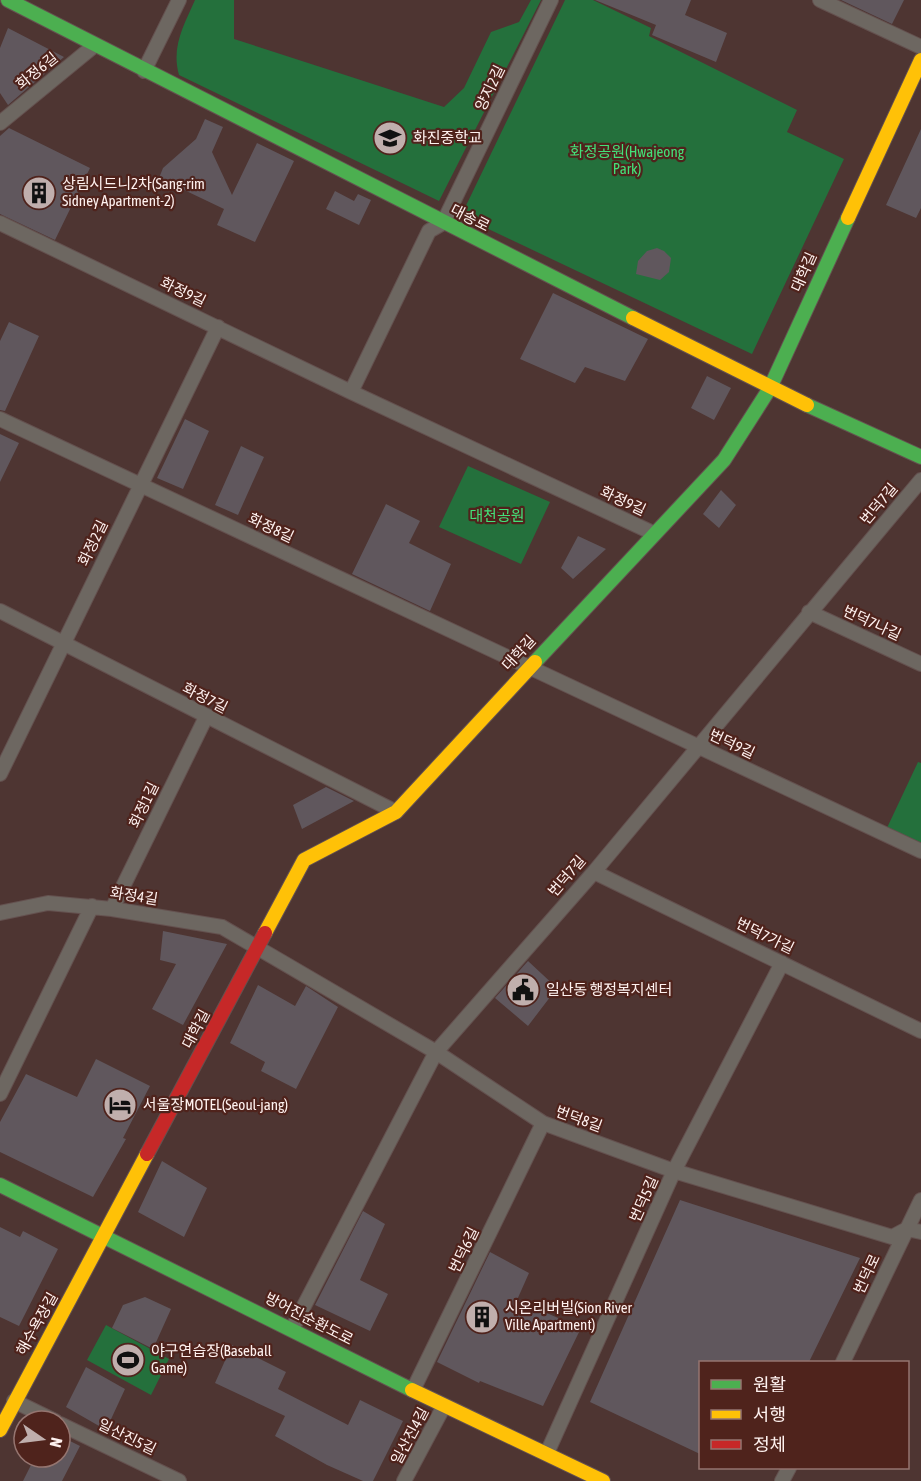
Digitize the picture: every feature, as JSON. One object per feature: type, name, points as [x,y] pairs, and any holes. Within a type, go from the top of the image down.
[{"type":"street","name":"대송로","points":[[8,0],[770,388],[921,457]]},
{"type":"street","points":[[144,71],[179,0]]},
{"type":"street","name":"양지2길","points":[[443,223],[551,0]]},
{"type":"street","points":[[820,0],[921,47]]},
{"type":"street","name":"화정6길","points":[[0,123],[95,45]]},
{"type":"street","name":"대학길","points":[[105,1235],[304,860],[396,812],[528,667],[724,460],[770,388],[921,60]]},
{"type":"street","name":"화정9길","points":[[0,223],[351,392],[653,533]]},
{"type":"street","points":[[351,392],[429,231],[443,223]]},
{"type":"street","name":"화정2길","points":[[0,774],[218,327]]},
{"type":"street","name":"화정8길","points":[[0,419],[528,667]]},
{"type":"street","name":"번덕7길","points":[[292,1329],[436,1052],[594,872],[696,746],[921,480]]},
{"type":"street","name":"화정7길","points":[[0,611],[63,645],[396,812]]},
{"type":"street","name":"번덕7나길","points":[[809,612],[921,664]]},
{"type":"street","name":"번덕9길","points":[[528,667],[921,851]]},
{"type":"street","name":"화정1길","points":[[112,909],[206,717]]},
{"type":"street","name":"번덕7가길","points":[[594,872],[921,1031]]},
{"type":"street","name":"화정4길","points":[[0,913],[48,903],[92,906],[222,927],[258,948]]},
{"type":"street","points":[[0,1094],[92,906]]},
{"type":"street","name":"번덕8길","points":[[258,948],[436,1052],[543,1123],[674,1172],[892,1237],[914,1230]]},
{"type":"street","name":"번덕5길","points":[[547,1454],[674,1172],[782,963]]},
{"type":"street","name":"번덕6길","points":[[414,1390],[543,1123]]},
{"type":"street","name":"방어진순환도로","points":[[0,1185],[105,1235],[444,1406],[603,1481]]},
{"type":"street","name":"번덕로","points":[[844,1361],[914,1230],[921,1200]]},
{"type":"street","name":"해수욕장길","points":[[0,1430],[105,1235]]},
{"type":"street","points":[[14,1401],[30,1409]]},
{"type":"street","name":"일산진4길","points":[[405,1481],[444,1406]]},
{"type":"street","name":"일산진5길","points":[[72,1430],[179,1481]]},
{"type":"green space","points":[[195,0],[234,0],[234,39],[444,107],[464,88],[491,32],[519,22],[531,0],[541,0],[439,201],[179,75],[178,46],[183,27]]},
{"type":"green space","name":"화정공원(Hwajeong Park)","points":[[565,0],[593,0],[651,28],[649,36],[797,110],[787,132],[844,159],[752,354],[461,216]]},
{"type":"green space","name":"대천공원","points":[[468,466],[550,502],[521,564],[439,527]]},
{"type":"green space","points":[[918,762],[921,763],[921,848],[886,830]]},
{"type":"green space","name":"야구연습장(Baseball Game)","points":[[106,1325],[169,1359],[151,1395],[87,1360]]},
{"type":"building","points":[[595,0],[691,0],[685,15],[727,33],[716,62],[652,35],[656,25]]},
{"type":"building","points":[[841,0],[904,0],[892,24]]},
{"type":"building","points":[[8,28],[64,57],[8,105],[0,93],[0,48]]},
{"type":"building","points":[[205,119],[223,127],[212,152],[232,195],[257,143],[294,161],[255,242],[217,225],[224,209],[159,178],[163,168],[196,139]]},
{"type":"building","name":"상림시드니2차(Sang-rim Sidney Apartment-2)","points":[[9,128],[90,168],[55,240],[0,214],[0,136]]},
{"type":"building","points":[[921,129],[921,208],[916,218],[886,205]]},
{"type":"building","points":[[335,191],[354,201],[358,194],[371,200],[359,225],[326,209]]},
{"type":"building","points":[[657,248],[671,258],[669,272],[660,280],[636,274],[638,261],[647,251]]},
{"type":"building","points":[[553,293],[648,339],[625,381],[585,367],[575,383],[520,359]]},
{"type":"building","points":[[9,322],[39,336],[5,411],[0,410],[0,341]]},
{"type":"building","points":[[707,376],[731,388],[714,420],[691,408]]},
{"type":"building","points":[[185,419],[209,431],[183,489],[157,478]]},
{"type":"building","points":[[0,434],[19,443],[0,482]]},
{"type":"building","points":[[241,446],[264,457],[238,515],[215,505]]},
{"type":"building","points":[[721,490],[736,505],[719,528],[703,514]]},
{"type":"building","points":[[386,504],[420,521],[409,543],[451,564],[430,611],[352,574]]},
{"type":"building","points":[[578,536],[606,549],[573,579],[561,568]]},
{"type":"building","points":[[326,787],[354,801],[302,829],[293,805]]},
{"type":"building","points":[[163,931],[227,944],[183,1025],[152,1009],[176,964],[160,960]]},
{"type":"building","name":"일산동 행정복지센터","points":[[528,961],[557,988],[528,1026],[495,998]]},
{"type":"building","points":[[258,985],[295,1006],[306,986],[338,1007],[296,1089],[261,1071],[265,1062],[230,1043]]},
{"type":"building","points":[[96,1059],[150,1086],[123,1138],[126,1139],[93,1197],[0,1152],[0,1122],[26,1074],[77,1097]]},
{"type":"building","points":[[162,1161],[207,1188],[184,1237],[138,1212]]},
{"type":"building","points":[[680,1200],[860,1258],[809,1361],[699,1361],[699,1454],[590,1402]]},
{"type":"building","points":[[363,1211],[385,1224],[360,1280],[388,1294],[370,1331],[315,1305]]},
{"type":"building","points":[[0,1227],[20,1237],[23,1231],[58,1249],[19,1326],[0,1317]]},
{"type":"building","points":[[490,1252],[529,1273],[517,1300],[581,1328],[543,1406],[480,1381],[479,1383],[437,1362]]},
{"type":"building","points":[[145,1297],[171,1309],[153,1349],[112,1328],[123,1305]]},
{"type":"building","points":[[232,1345],[286,1372],[278,1389],[348,1425],[360,1400],[403,1421],[373,1481],[363,1481],[327,1465],[275,1436],[285,1416],[215,1383]]},
{"type":"building","points":[[86,1367],[125,1389],[106,1430],[66,1407]]},
{"type":"building","points":[[72,1442],[80,1446],[72,1462]]},
{"type":"building","points":[[29,1469],[68,1469],[62,1481],[23,1481]]},
{"type":"traffic: fast","points":[[8,0],[633,318]]},
{"type":"traffic: fast","points":[[535,662],[724,460],[770,388],[848,218]]},
{"type":"traffic: fast","points":[[807,405],[921,457]]},
{"type":"traffic: fast","points":[[0,1185],[412,1390]]},
{"type":"traffic: slow","points":[[848,218],[921,60]]},
{"type":"traffic: slow","points":[[633,318],[807,405]]},
{"type":"traffic: slow","points":[[265,933],[304,860],[396,812],[535,662]]},
{"type":"traffic: slow","points":[[0,1430],[147,1154]]},
{"type":"traffic: slow","points":[[412,1390],[603,1481]]},
{"type":"traffic: jam","points":[[147,1154],[265,933]]},
{"type":"place","name":"화진중학교","points":[[390,138]]},
{"type":"place","name":"상림시드니2차(Sang-rim Sidney Apartment-2)","points":[[39,193]]},
{"type":"place","name":"일산동 행정복지센터","points":[[523,990]]},
{"type":"place","name":"서울장MOTEL(Seoul-jang)","points":[[120,1105]]},
{"type":"place","name":"시온리버빌(Sion River Ville Apartment)","points":[[482,1317]]},
{"type":"place","name":"야구연습장(Baseball Game)","points":[[128,1360]]}]
